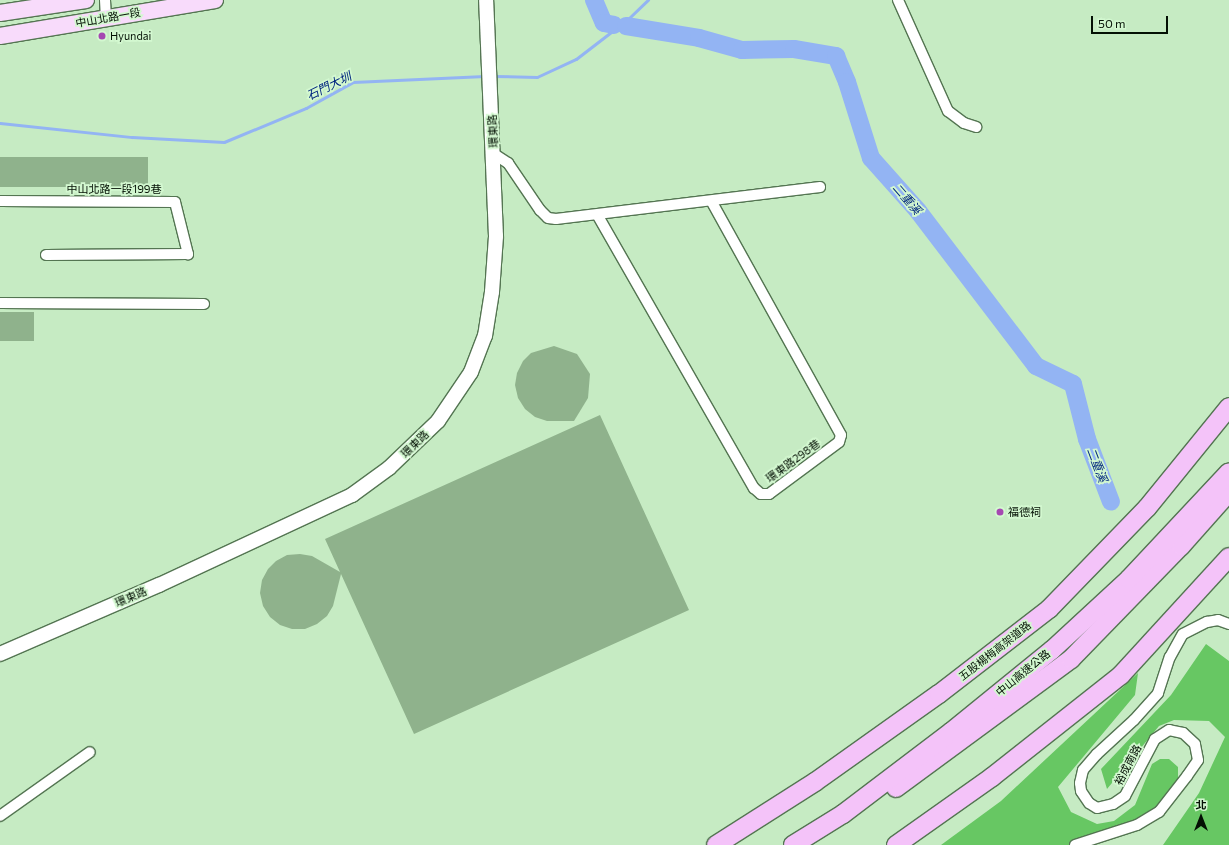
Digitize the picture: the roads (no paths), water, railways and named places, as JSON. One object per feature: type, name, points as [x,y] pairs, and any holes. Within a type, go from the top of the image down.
[{"type":"highway","name":"五股楊梅高架道路","points":[[716,845],[827,773],[939,694],[1049,609],[1147,508],[1229,407]]},
{"type":"highway","points":[[1209,496],[1229,460]]},
{"type":"highway","name":"中山高速公路","points":[[793,845],[868,794],[1052,650],[1129,579],[1209,496],[1229,472]]},
{"type":"highway","name":"中山高速公路","points":[[816,845],[950,750],[1071,659],[1181,546],[1229,492]]},
{"type":"highway","points":[[896,845],[992,777],[1121,675],[1229,557]]},
{"type":"main road","name":"中山北路一段","points":[[0,13],[86,0]]},
{"type":"main road","name":"中山北路一段","points":[[0,36],[215,0]]},
{"type":"street","points":[[105,0],[106,18]]},
{"type":"street","name":"環東路","points":[[0,654],[159,585],[352,495],[389,468],[438,422],[471,372],[485,336],[492,292],[496,236],[494,154],[486,0]]},
{"type":"street","points":[[898,0],[948,111],[964,123],[976,127]]},
{"type":"street","points":[[494,154],[508,163],[540,210],[548,218],[598,216],[820,187]]},
{"type":"street","name":"中山北路一段199巷","points":[[0,201],[175,202],[188,254],[46,255]]},
{"type":"street","name":"環東路298巷","points":[[598,216],[754,488],[761,494],[769,494],[839,442],[841,436],[712,202]]},
{"type":"street","points":[[0,303],[204,304]]},
{"type":"street","name":"裕成南路","points":[[1075,845],[1137,826],[1159,812],[1187,776],[1198,760],[1195,744],[1183,733],[1169,730],[1155,739],[1125,796],[1113,804],[1098,808],[1089,803],[1081,791],[1080,783],[1083,770],[1092,759],[1158,693],[1170,657],[1183,634],[1207,622],[1218,620],[1229,624]]},
{"type":"street","points":[[0,816],[90,752]]},
{"type":"waterway","name":"二重溪","points":[[594,0],[604,23],[614,25]]},
{"type":"waterway","name":"石門大圳","points":[[493,76],[537,77],[576,59],[628,19],[648,0]]},
{"type":"waterway","name":"二重溪","points":[[626,26],[699,38],[742,50],[794,49],[836,56],[847,82],[871,158],[918,211],[1036,366],[1073,384],[1087,439],[1111,502]]},
{"type":"waterway","name":"石門大圳","points":[[0,123],[132,137],[224,142],[306,108],[353,82],[485,76]]},
{"type":"place","name":"Hyundai","points":[[102,36]]},
{"type":"place","name":"福德祠","points":[[1000,512]]}]
